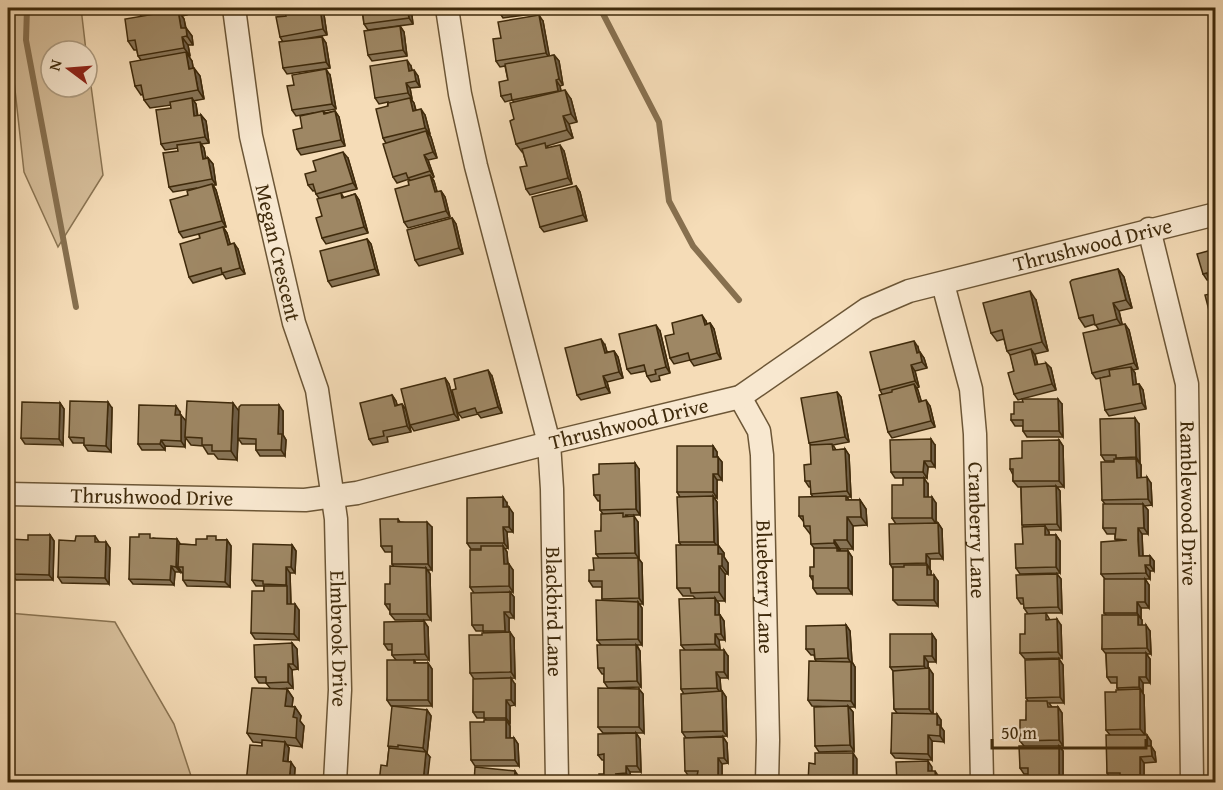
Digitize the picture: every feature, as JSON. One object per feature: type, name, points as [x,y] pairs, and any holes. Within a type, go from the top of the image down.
[{"type":"street","name":"Megan Crescent","points":[[234,8],[251,136],[294,323],[317,390],[333,496]]},
{"type":"street","points":[[447,8],[460,94],[476,166],[549,443]]},
{"type":"street","name":"Thrushwood Drive","points":[[8,494],[305,500],[357,493],[549,443],[740,397],[867,309],[909,291],[1215,213]]},
{"type":"street","name":"Ramblewood Drive","points":[[1149,229],[1187,384],[1192,783]]},
{"type":"street","name":"Cranberry Lane","points":[[943,284],[971,389],[975,434],[982,783]]},
{"type":"street","name":"Blueberry Lane","points":[[740,397],[759,431],[762,455],[768,728],[767,783]]},
{"type":"street","name":"Blackbird Lane","points":[[549,443],[552,489],[557,783]]},
{"type":"street","name":"Elmbrook Drive","points":[[333,496],[336,519],[340,690],[335,783]]},
{"type":"shaded area","points":[[8,8],[81,8],[85,39],[39,39],[39,99],[93,99],[103,175],[58,247],[24,172]]},
{"type":"shaded area","points":[[8,613],[115,622],[174,724],[193,782],[8,782]]},
{"type":"building","points":[[137,8],[158,8],[138,11]]},
{"type":"building","points":[[158,8],[183,8],[183,9],[159,14]]},
{"type":"building","points":[[284,8],[320,8],[323,29],[280,37],[276,17],[286,16]]},
{"type":"building","points":[[362,8],[407,8],[409,18],[364,24]]},
{"type":"building","points":[[498,8],[531,8],[499,12]]},
{"type":"building","points":[[178,10],[181,28],[186,28],[187,36],[182,37],[184,48],[138,56],[135,40],[128,41],[125,19]]},
{"type":"building","points":[[539,15],[546,53],[496,61],[493,39],[501,38],[498,22]]},
{"type":"building","points":[[400,26],[403,50],[368,55],[364,31]]},
{"type":"building","points":[[322,37],[326,62],[283,68],[279,42]]},
{"type":"building","points":[[186,52],[189,69],[194,68],[198,90],[144,100],[141,85],[135,86],[130,62]]},
{"type":"building","points":[[554,55],[559,79],[556,80],[558,91],[512,100],[511,94],[501,96],[499,82],[508,80],[505,64]]},
{"type":"building","points":[[407,60],[409,71],[414,70],[416,81],[406,83],[408,93],[375,98],[370,66]]},
{"type":"building","points":[[326,69],[332,104],[292,110],[287,86],[294,85],[292,75]]},
{"type":"building","points":[[565,90],[571,114],[563,116],[567,130],[516,144],[510,121],[514,119],[510,103]]},
{"type":"building","points":[[192,98],[194,116],[201,115],[205,137],[161,144],[156,110],[171,108],[170,102]]},
{"type":"building","points":[[410,98],[413,111],[421,109],[425,128],[383,138],[376,109],[388,106],[388,103]]},
{"type":"building","points":[[323,111],[324,114],[335,111],[341,140],[297,149],[293,130],[302,128],[300,116]]},
{"type":"building","points":[[426,131],[433,152],[424,155],[430,171],[408,178],[406,173],[393,177],[383,144]]},
{"type":"building","points":[[200,142],[203,159],[208,158],[212,179],[169,187],[163,153],[178,151],[177,145]]},
{"type":"building","points":[[545,143],[546,148],[560,145],[568,178],[526,189],[520,167],[527,166],[522,149]]},
{"type":"building","points":[[343,152],[353,183],[316,194],[313,184],[308,185],[305,174],[316,171],[313,161]]},
{"type":"building","points":[[430,175],[435,192],[441,191],[446,211],[404,222],[395,189],[409,185],[408,181]]},
{"type":"building","points":[[212,184],[222,221],[179,232],[170,200],[188,195],[187,191]]},
{"type":"building","points":[[576,186],[583,215],[540,227],[532,197]]},
{"type":"building","points":[[341,193],[342,198],[355,194],[364,227],[322,238],[316,218],[322,216],[317,199]]},
{"type":"building","points":[[452,218],[459,248],[415,260],[407,230]]},
{"type":"building","points":[[223,227],[228,245],[234,243],[240,268],[222,273],[221,268],[189,277],[180,244],[200,238],[199,234]]},
{"type":"building","points":[[367,239],[375,269],[328,281],[320,251]]},
{"type":"building","points":[[1215,249],[1215,290],[1211,291],[1207,273],[1203,274],[1197,254]]},
{"type":"building","points":[[1118,269],[1126,300],[1113,303],[1117,319],[1095,325],[1093,315],[1079,318],[1070,282]]},
{"type":"building","points":[[1030,291],[1042,342],[1007,351],[1002,330],[991,333],[983,303]]},
{"type":"building","points":[[1215,293],[1215,317],[1211,318],[1205,295]]},
{"type":"building","points":[[702,315],[705,325],[710,323],[717,353],[690,360],[688,353],[670,358],[665,336],[674,334],[672,323]]},
{"type":"building","points":[[1125,324],[1134,363],[1092,373],[1083,333]]},
{"type":"building","points":[[656,325],[666,367],[655,370],[656,374],[647,376],[644,365],[627,369],[619,334]]},
{"type":"building","points":[[601,339],[605,353],[614,351],[619,372],[603,376],[606,387],[577,395],[565,348]]},
{"type":"building","points":[[914,341],[922,362],[911,365],[915,381],[880,390],[870,352]]},
{"type":"building","points":[[1031,349],[1035,365],[1046,363],[1052,384],[1014,394],[1008,373],[1014,371],[1010,355]]},
{"type":"building","points":[[1131,367],[1133,385],[1139,384],[1142,403],[1105,410],[1100,378],[1110,376],[1109,370]]},
{"type":"building","points":[[488,370],[498,407],[477,413],[475,408],[458,413],[452,390],[456,389],[454,379]]},
{"type":"building","points":[[445,378],[454,414],[410,425],[401,389]]},
{"type":"building","points":[[914,384],[919,402],[926,400],[931,421],[888,432],[879,395]]},
{"type":"building","points":[[837,392],[845,437],[809,443],[801,398]]},
{"type":"building","points":[[392,395],[395,406],[402,404],[407,426],[383,431],[384,436],[369,439],[360,403]]},
{"type":"building","points":[[1022,399],[1058,399],[1059,431],[1023,431],[1023,420],[1011,420],[1011,414],[1014,414],[1014,402],[1023,402]]},
{"type":"building","points":[[70,401],[108,402],[106,446],[84,445],[84,438],[69,437]]},
{"type":"building","points":[[187,401],[233,403],[231,451],[212,451],[212,445],[202,445],[202,438],[185,437]]},
{"type":"building","points":[[22,402],[60,403],[59,439],[21,438]]},
{"type":"building","points":[[139,405],[176,406],[175,415],[181,415],[181,441],[161,440],[160,444],[138,444]]},
{"type":"building","points":[[241,405],[279,405],[278,434],[282,434],[281,450],[256,450],[256,439],[238,438],[239,407]]},
{"type":"building","points":[[1135,418],[1136,457],[1116,458],[1116,455],[1101,455],[1100,419]]},
{"type":"building","points":[[931,439],[931,461],[924,461],[923,472],[891,472],[890,440]]},
{"type":"building","points":[[1059,440],[1059,481],[1013,481],[1010,459],[1022,458],[1022,441]]},
{"type":"building","points":[[832,444],[833,450],[845,449],[847,491],[811,494],[810,481],[805,481],[804,465],[811,464],[810,445]]},
{"type":"building","points":[[677,446],[713,446],[713,457],[718,457],[718,474],[713,474],[713,492],[677,492]]},
{"type":"building","points":[[1114,459],[1136,459],[1137,478],[1147,477],[1148,499],[1102,500],[1101,462],[1114,462]]},
{"type":"building","points":[[635,463],[636,509],[600,510],[600,495],[594,495],[593,475],[599,474],[599,464]]},
{"type":"building","points":[[903,478],[924,478],[924,497],[932,497],[932,518],[892,518],[892,485],[903,485]]},
{"type":"building","points":[[1056,486],[1057,524],[1022,525],[1021,487]]},
{"type":"building","points":[[713,496],[714,542],[679,542],[677,497]]},
{"type":"building","points":[[846,496],[846,500],[860,500],[861,517],[847,517],[847,540],[811,544],[810,526],[804,526],[803,516],[799,516],[799,497]]},
{"type":"building","points":[[503,497],[503,507],[509,507],[509,527],[503,527],[504,543],[467,543],[467,498]]},
{"type":"building","points":[[1103,504],[1143,504],[1144,528],[1138,528],[1138,540],[1139,556],[1150,556],[1150,565],[1145,565],[1146,573],[1101,574],[1101,542],[1127,540],[1115,539],[1116,528],[1103,528]]},
{"type":"building","points":[[623,513],[623,517],[634,516],[635,553],[596,554],[595,531],[601,531],[601,514]]},
{"type":"building","points":[[380,519],[398,519],[398,522],[427,522],[428,564],[392,564],[392,546],[381,546]]},
{"type":"building","points":[[938,523],[939,553],[926,554],[926,563],[890,564],[889,524]]},
{"type":"building","points":[[1045,526],[1045,535],[1056,535],[1056,567],[1016,568],[1015,544],[1023,544],[1022,527]]},
{"type":"building","points":[[139,534],[150,534],[150,538],[177,539],[176,567],[171,566],[170,580],[129,579],[130,537],[139,537]]},
{"type":"building","points":[[28,535],[50,535],[49,575],[12,574],[12,562],[9,563],[10,539],[28,540]]},
{"type":"building","points":[[76,536],[95,536],[95,542],[106,542],[105,578],[58,577],[59,540],[75,541]]},
{"type":"building","points":[[207,536],[216,536],[216,540],[227,540],[225,582],[183,580],[183,567],[178,567],[179,544],[196,545],[196,539],[207,539]]},
{"type":"building","points":[[253,544],[292,545],[291,567],[286,567],[286,585],[263,584],[263,581],[252,580]]},
{"type":"building","points":[[676,545],[718,545],[718,554],[722,554],[722,566],[719,566],[719,592],[691,593],[690,588],[677,588]]},
{"type":"building","points":[[481,546],[503,546],[504,564],[509,564],[509,586],[470,587],[470,550],[481,550]]},
{"type":"building","points":[[814,548],[837,548],[837,551],[848,551],[848,588],[813,588],[810,567],[814,567]]},
{"type":"building","points":[[593,558],[638,558],[639,598],[602,599],[602,581],[589,581],[589,570],[594,570]]},
{"type":"building","points":[[904,565],[927,565],[927,575],[934,575],[934,600],[893,600],[893,567],[904,567]]},
{"type":"building","points":[[390,566],[426,568],[427,614],[390,614],[390,604],[385,604],[385,584],[390,584]]},
{"type":"building","points":[[1057,574],[1058,607],[1024,608],[1023,598],[1017,598],[1016,575]]},
{"type":"building","points":[[1104,579],[1145,579],[1145,602],[1137,602],[1137,613],[1104,613]]},
{"type":"building","points":[[264,586],[287,586],[287,604],[295,604],[294,634],[251,633],[252,591],[264,591]]},
{"type":"building","points":[[510,592],[510,612],[504,612],[505,631],[483,631],[483,625],[472,625],[471,593]]},
{"type":"building","points":[[715,598],[715,615],[720,615],[721,634],[715,634],[715,644],[681,645],[679,599]]},
{"type":"building","points":[[596,600],[638,602],[638,639],[597,640]]},
{"type":"building","points":[[1046,613],[1046,620],[1057,619],[1058,652],[1020,653],[1020,634],[1025,634],[1025,614]]},
{"type":"building","points":[[1102,615],[1138,615],[1138,625],[1146,625],[1147,648],[1102,649]]},
{"type":"building","points":[[424,621],[425,654],[392,655],[392,644],[384,644],[384,622]]},
{"type":"building","points":[[846,625],[848,658],[815,659],[814,649],[806,649],[806,626]]},
{"type":"building","points":[[510,632],[511,672],[470,673],[469,635]]},
{"type":"building","points":[[890,634],[932,634],[932,656],[924,656],[924,666],[890,667]]},
{"type":"building","points":[[292,643],[293,664],[288,664],[288,682],[266,683],[266,677],[255,677],[254,645]]},
{"type":"building","points":[[597,645],[636,645],[637,681],[604,682],[604,668],[598,668]]},
{"type":"building","points":[[680,650],[724,650],[724,672],[716,672],[717,688],[681,689]]},
{"type":"building","points":[[1106,653],[1146,653],[1146,677],[1139,677],[1139,687],[1117,688],[1117,677],[1107,677]]},
{"type":"building","points":[[1059,659],[1060,697],[1026,698],[1025,660]]},
{"type":"building","points":[[387,660],[414,660],[414,663],[428,663],[428,700],[387,700]]},
{"type":"building","points":[[809,661],[851,662],[851,701],[808,700]]},
{"type":"building","points":[[929,668],[929,709],[894,709],[893,671]]},
{"type":"building","points":[[511,678],[511,700],[506,700],[506,718],[484,718],[484,712],[473,712],[473,679]]},
{"type":"building","points":[[252,688],[287,689],[285,706],[295,707],[293,717],[297,718],[296,738],[247,733]]},
{"type":"building","points":[[598,688],[639,689],[639,727],[598,727]]},
{"type":"building","points":[[1140,689],[1140,729],[1106,730],[1105,692]]},
{"type":"building","points":[[722,691],[723,731],[682,732],[681,694]]},
{"type":"building","points":[[1026,701],[1047,701],[1048,707],[1058,707],[1059,740],[1020,741],[1020,720],[1026,720]]},
{"type":"building","points":[[392,706],[427,710],[423,748],[388,746]]},
{"type":"building","points":[[848,706],[850,745],[815,746],[814,707]]},
{"type":"building","points":[[892,713],[937,714],[940,736],[928,735],[928,754],[891,753]]},
{"type":"building","points":[[484,720],[506,720],[506,738],[514,738],[515,760],[471,760],[470,722],[484,722]]},
{"type":"building","points":[[636,733],[637,766],[626,766],[626,773],[615,774],[641,776],[641,783],[599,783],[599,774],[604,774],[604,754],[598,755],[598,734]]},
{"type":"building","points":[[1106,735],[1147,735],[1147,746],[1151,746],[1152,756],[1140,757],[1140,775],[1107,773]]},
{"type":"building","points":[[723,737],[724,758],[718,758],[718,776],[697,776],[698,771],[685,771],[684,738]]},
{"type":"building","points":[[262,740],[285,742],[283,761],[291,762],[289,783],[246,783],[250,745],[262,746]]},
{"type":"building","points":[[1019,746],[1059,746],[1059,776],[1049,776],[1049,779],[1028,779],[1028,768],[1020,768]]},
{"type":"building","points":[[389,748],[426,752],[423,783],[379,783],[381,765],[387,766]]},
{"type":"building","points":[[815,753],[853,753],[853,783],[808,783],[809,763],[815,764]]},
{"type":"building","points":[[928,761],[928,771],[935,771],[936,783],[897,783],[896,762]]},
{"type":"building","points":[[475,767],[515,771],[514,783],[474,783]]},
{"type":"building","points":[[1118,776],[1142,777],[1142,783],[1106,783],[1106,779],[1118,779]]},
{"type":"building","points":[[718,778],[718,783],[682,783],[682,781]]},
{"type":"building","points":[[1027,781],[1049,781],[1049,783],[1027,783]]},
{"type":"waterway","points":[[27,8],[26,40],[76,307]]},
{"type":"waterway","points":[[600,8],[659,122],[669,201],[693,246],[739,300]]}]
